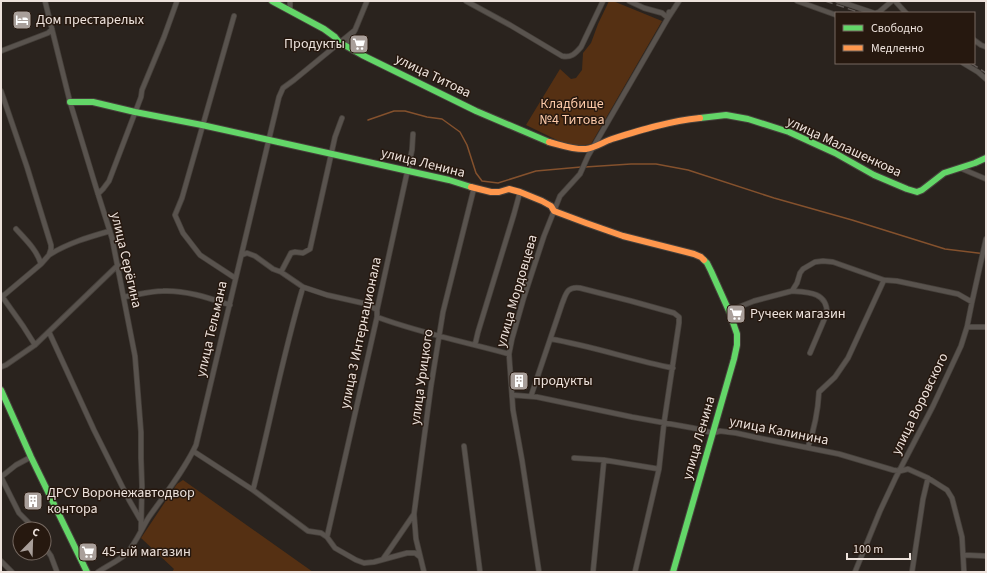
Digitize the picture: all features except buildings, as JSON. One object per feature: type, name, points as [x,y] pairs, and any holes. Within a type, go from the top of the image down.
[{"type":"street","name":"улица Серёгина","points":[[45,1],[70,102],[110,231],[135,356],[141,432],[142,486],[140,531]]},
{"type":"street","points":[[98,194],[109,181],[141,97],[142,90],[164,37],[176,1]]},
{"type":"street","name":"улица Титова","points":[[272,1],[324,29],[347,47],[476,111],[549,142],[566,147],[585,149],[594,148]]},
{"type":"street","points":[[290,1],[290,10]]},
{"type":"street","points":[[347,47],[367,1]]},
{"type":"street","points":[[466,1],[562,56],[567,57],[576,53],[581,47],[603,1]]},
{"type":"street","points":[[629,1],[644,8],[662,13],[668,18]]},
{"type":"street","name":"улица Мордовцева","points":[[539,572],[513,410],[509,354],[512,339],[540,248],[560,196],[583,170],[588,156],[679,1]]},
{"type":"street","points":[[797,1],[835,15]]},
{"type":"street","points":[[838,1],[872,12]]},
{"type":"street","points":[[879,12],[893,1],[905,12]]},
{"type":"street","points":[[668,18],[669,12]]},
{"type":"street","points":[[234,16],[182,198],[175,215],[183,233],[200,255],[235,278]]},
{"type":"street","points":[[1,51],[48,33],[52,29]]},
{"type":"street","name":"улица Тельмана","points":[[98,572],[126,554],[193,452],[196,445],[279,97],[283,88],[355,30]]},
{"type":"street","points":[[975,41],[986,47]]},
{"type":"street","points":[[966,64],[986,79]]},
{"type":"street","points":[[1,91],[25,160],[51,245],[49,255]]},
{"type":"street","name":"улица Ленина","points":[[70,102],[93,102],[269,139],[449,180],[491,192],[509,190],[520,192],[551,206],[554,211],[623,236],[701,257],[711,271],[729,311],[737,334],[737,345],[673,572]]},
{"type":"street","name":"улица Малашенкова","points":[[594,148],[617,138],[682,120],[726,115],[738,116],[789,132],[835,153],[874,175],[917,192],[922,190],[944,173],[976,163],[986,158]]},
{"type":"street","points":[[281,272],[291,253],[303,253],[310,249],[332,153],[342,118]]},
{"type":"street","name":"улица 3 Интернационала","points":[[327,537],[376,317],[412,150],[414,134]]},
{"type":"street","points":[[585,149],[588,156]]},
{"type":"street","points":[[960,168],[986,178]]},
{"type":"street","name":"улица Урицкого","points":[[424,572],[416,539],[414,514],[431,386],[443,312],[474,188]]},
{"type":"street","points":[[475,345],[520,192]]},
{"type":"street","points":[[16,229],[30,244],[39,257],[41,264]]},
{"type":"street","points":[[35,345],[2,295],[28,276],[49,255],[69,244],[87,237],[110,231]]},
{"type":"street","name":"улица Воровского","points":[[855,572],[880,511],[933,406],[958,352],[967,327],[986,239]]},
{"type":"street","points":[[242,256],[248,253],[255,256],[303,287],[327,295],[367,304],[377,310]]},
{"type":"street","points":[[792,291],[797,283],[800,272],[803,269],[815,262],[823,261],[833,262],[884,280],[897,281],[958,294],[972,302]]},
{"type":"street","points":[[1,367],[35,345],[50,332],[118,265]]},
{"type":"street","points":[[808,447],[812,437],[819,392],[835,377],[848,358],[884,280]]},
{"type":"street","points":[[253,490],[292,323],[303,287]]},
{"type":"street","points":[[531,396],[568,291],[571,288],[580,288],[631,301],[674,313],[679,317],[659,469],[635,572]]},
{"type":"street","points":[[124,297],[164,291],[181,292],[198,295],[230,305]]},
{"type":"street","points":[[729,311],[754,301],[792,291],[815,294],[826,303],[827,313],[810,353]]},
{"type":"street","points":[[376,317],[439,337],[509,354]]},
{"type":"street","points":[[967,327],[986,327]]},
{"type":"street","points":[[50,332],[94,430],[129,500],[141,520]]},
{"type":"street","points":[[551,339],[574,343],[673,368]]},
{"type":"street","points":[[1,390],[31,457],[87,572]]},
{"type":"street","name":"улица Калинина","points":[[512,395],[531,396],[713,433],[720,430],[839,454],[893,470],[900,471],[908,469],[928,478],[948,490],[952,498],[962,537],[964,572]]},
{"type":"street","points":[[464,446],[480,572]]},
{"type":"street","points":[[193,452],[253,490],[308,530],[321,533],[327,537],[335,548],[356,560],[364,563],[374,562],[407,552],[415,553],[420,556]]},
{"type":"street","points":[[27,521],[19,513],[1,477],[16,465],[31,457]]},
{"type":"street","points":[[574,458],[604,460],[659,469]]},
{"type":"street","points":[[593,572],[604,460]]},
{"type":"street","points":[[912,572],[923,499],[928,478]]},
{"type":"street","points":[[381,560],[414,514]]},
{"type":"street","points":[[964,555],[986,556]]},
{"type":"street","points":[[52,559],[56,572]]},
{"type":"street","points":[[1,561],[12,572]]},
{"type":"green space","name":"Кладбище №4 Титова","points":[[609,1],[613,1],[662,21],[591,144],[580,146],[565,144],[526,125],[560,69],[571,79],[576,78],[582,70],[583,53],[591,43]]},
{"type":"green space","points":[[183,480],[313,572],[172,572],[174,569],[141,538],[177,484]]},
{"type":"waterway","points":[[368,120],[394,111],[405,111],[427,117],[442,119],[460,132],[467,145],[476,173],[482,181],[498,183],[536,171],[581,167]]},
{"type":"waterway","points":[[585,167],[656,164],[688,170],[774,198],[852,220],[945,249],[986,254]]},
{"type":"railway","points":[[825,1],[858,12]]},
{"type":"railway","points":[[972,64],[986,73]]},
{"type":"traffic: fast","points":[[272,1],[324,29],[339,42],[362,55],[476,111],[549,142]]},
{"type":"traffic: fast","points":[[70,102],[93,102],[202,125],[449,180],[471,187]]},
{"type":"traffic: fast","points":[[700,118],[726,115],[748,119],[789,132],[835,153],[874,175],[917,192],[922,190],[944,173],[986,158]]},
{"type":"traffic: fast","points":[[673,572],[737,345],[737,334],[729,311],[711,271],[704,260]]},
{"type":"traffic: fast","points":[[1,390],[31,457],[87,572]]},
{"type":"traffic: slow","points":[[549,142],[572,148],[586,149],[645,129],[678,121],[700,118]]},
{"type":"traffic: slow","points":[[471,187],[491,192],[499,192],[509,189],[520,192],[551,206],[554,211],[586,223],[623,236],[694,254],[704,260]]},
{"type":"place","name":"Дом престарелых","points":[[22,20]]},
{"type":"place","name":"Продукты","points":[[359,44]]},
{"type":"place","name":"Ручеек магазин","points":[[736,314]]},
{"type":"place","name":"продукты","points":[[519,381]]},
{"type":"place","name":"ДРСУ Воронежавтодвор контора","points":[[33,501]]},
{"type":"place","name":"45-ый магазин","points":[[88,552]]}]
